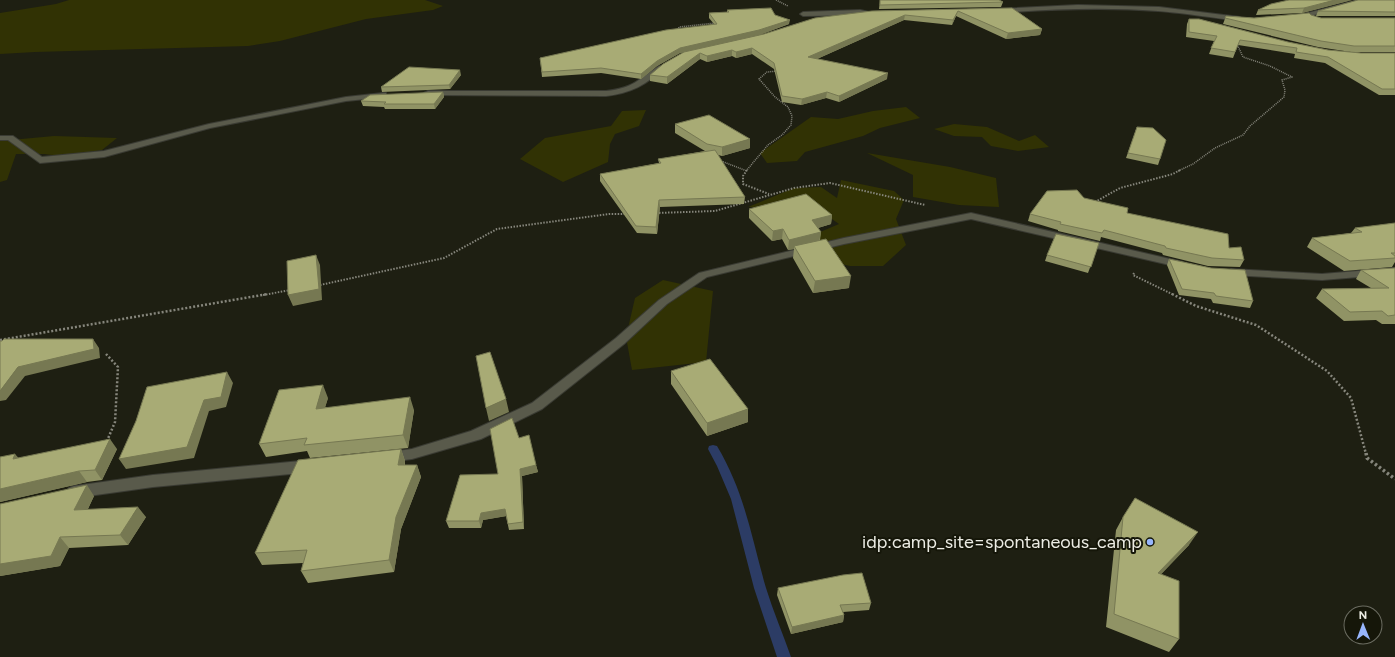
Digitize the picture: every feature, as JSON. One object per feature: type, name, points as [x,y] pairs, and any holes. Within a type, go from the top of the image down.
[{"type":"street","points":[[1288,17],[1302,16],[1364,0]]},
{"type":"street","points":[[987,11],[1135,8],[1246,18]]},
{"type":"street","points":[[1135,8],[1191,20]]},
{"type":"street","points":[[803,14],[860,12],[879,13]]},
{"type":"street","points":[[806,22],[871,13]]},
{"type":"street","points":[[1302,16],[1319,20]]},
{"type":"street","points":[[420,94],[473,92],[495,94],[589,94],[620,91],[642,83],[665,64]]},
{"type":"street","points":[[0,138],[10,138],[40,160],[104,154],[209,126],[346,99],[391,95]]},
{"type":"street","points":[[374,458],[412,454],[476,435],[537,406],[620,341],[663,302],[703,275],[844,241],[971,216],[1194,267]]},
{"type":"street","points":[[1223,271],[1322,277],[1395,271]]},
{"type":"street","points":[[58,495],[87,489],[153,481],[322,464]]},
{"type":"path","points":[[678,30],[679,28],[697,24],[719,23]]},
{"type":"path","points":[[1094,203],[1120,188],[1173,174],[1193,164],[1215,148],[1243,135],[1250,126],[1284,97],[1285,90],[1282,80],[1292,77],[1270,66],[1243,57],[1236,41]]},
{"type":"path","points":[[769,194],[743,184],[743,176],[768,145],[791,126],[792,116],[788,107],[775,97],[759,79],[767,72],[779,71]]},
{"type":"path","points":[[715,159],[747,170]]},
{"type":"path","points":[[653,213],[715,211],[750,202],[769,194],[794,188],[830,183],[927,205]]},
{"type":"path","points":[[315,286],[444,258],[497,229],[609,214],[631,213]]},
{"type":"path","points":[[1146,256],[1133,275],[1196,306],[1256,325],[1327,371],[1351,398],[1366,458],[1395,479]]},
{"type":"path","points":[[0,340],[292,290]]},
{"type":"path","points":[[105,446],[115,422],[118,367],[106,354]]},
{"type":"shaded area","points":[[69,0],[425,0],[443,6],[433,10],[366,19],[280,41],[248,46],[0,54],[0,13],[56,4]]},
{"type":"shaded area","points":[[906,107],[920,118],[880,128],[863,136],[805,152],[797,161],[767,163],[760,153],[811,117],[838,119],[873,111]]},
{"type":"shaded area","points":[[646,110],[639,126],[615,134],[610,144],[608,162],[563,182],[520,159],[545,138],[611,126],[622,111]]},
{"type":"shaded area","points":[[954,124],[987,127],[1019,141],[1035,135],[1049,147],[1018,151],[991,146],[982,137],[954,136],[934,129]]},
{"type":"shaded area","points":[[54,136],[117,138],[102,150],[61,156],[44,154],[16,154],[7,180],[0,182],[0,141]]},
{"type":"shaded area","points":[[867,153],[950,167],[996,178],[999,207],[959,205],[913,197],[913,175]]},
{"type":"shaded area","points":[[841,180],[894,191],[904,200],[896,219],[906,245],[883,266],[850,266],[832,262],[792,244],[839,224],[805,200],[769,208],[748,207],[794,188],[821,187],[837,198]]},
{"type":"shaded area","points":[[663,280],[713,291],[706,362],[632,370],[626,337],[635,298]]},
{"type":"building","points":[[880,0],[999,0],[1003,2],[880,5]]},
{"type":"building","points":[[1289,0],[1335,0],[1304,8],[1258,10],[1271,4]]},
{"type":"building","points":[[1358,0],[1395,0],[1395,12],[1318,11]]},
{"type":"building","points":[[771,8],[775,15],[790,20],[759,30],[680,48],[657,61],[641,74],[601,68],[542,72],[540,58],[666,30],[717,24],[709,13],[729,12],[727,10]]},
{"type":"building","points":[[1012,8],[1042,29],[1008,33],[958,11],[953,20],[905,15],[808,57],[888,73],[839,96],[827,92],[802,99],[782,96],[774,63],[752,48],[736,52],[732,50],[707,56],[700,53],[667,77],[650,75],[663,64],[684,52],[764,34],[815,18],[872,11]]},
{"type":"building","points":[[1309,13],[1321,18],[1395,18],[1395,46],[1354,46],[1321,41],[1225,18],[1226,16],[1254,18]]},
{"type":"building","points":[[1189,19],[1199,19],[1288,42],[1328,50],[1361,53],[1395,53],[1395,89],[1382,89],[1328,57],[1296,52],[1297,48],[1240,40],[1235,52],[1211,48],[1217,36],[1189,32]]},
{"type":"building","points":[[409,67],[460,70],[449,85],[381,87]]},
{"type":"building","points":[[443,92],[434,104],[384,104],[386,102],[361,101],[370,95]]},
{"type":"building","points":[[709,115],[750,139],[722,147],[707,144],[675,124]]},
{"type":"building","points":[[1137,127],[1153,128],[1166,140],[1160,159],[1128,153]]},
{"type":"building","points":[[715,150],[745,197],[659,200],[656,227],[636,226],[600,174],[661,163],[658,159]]},
{"type":"building","points":[[1077,190],[1084,198],[1128,208],[1127,213],[1228,234],[1229,248],[1241,247],[1244,260],[1212,258],[1166,248],[1165,246],[1104,230],[1102,233],[1060,224],[1061,222],[1030,214],[1047,191]]},
{"type":"building","points":[[806,194],[832,215],[812,220],[821,232],[789,240],[783,229],[773,231],[749,209]]},
{"type":"building","points":[[1395,223],[1395,253],[1391,253],[1395,256],[1395,258],[1350,261],[1312,238],[1362,232],[1355,228]]},
{"type":"building","points":[[1056,234],[1099,243],[1091,267],[1047,255]]},
{"type":"building","points":[[826,239],[851,276],[815,281],[794,246]]},
{"type":"building","points":[[316,255],[319,289],[288,295],[287,261]]},
{"type":"building","points":[[1169,259],[1211,268],[1245,270],[1253,301],[1216,296],[1214,293],[1182,289]]},
{"type":"building","points":[[1395,268],[1395,315],[1388,316],[1382,311],[1350,312],[1322,289],[1389,288],[1361,270]]},
{"type":"building","points":[[4,339],[93,339],[94,349],[18,367],[0,391],[0,341]]},
{"type":"building","points":[[490,352],[506,399],[486,408],[476,356]]},
{"type":"building","points":[[710,359],[748,409],[707,423],[671,371]]},
{"type":"building","points":[[227,372],[221,397],[204,400],[187,447],[119,459],[136,421],[147,387]]},
{"type":"building","points":[[323,385],[316,409],[410,397],[403,435],[304,445],[307,438],[259,444],[279,390]]},
{"type":"building","points":[[512,418],[519,438],[529,435],[536,465],[520,469],[523,522],[508,524],[505,509],[481,513],[479,521],[446,521],[460,475],[498,474],[490,429]]},
{"type":"building","points":[[110,439],[95,470],[79,471],[0,489],[0,457],[15,454],[13,459]]},
{"type":"building","points":[[401,449],[398,465],[417,465],[396,517],[389,560],[301,571],[307,550],[255,553],[298,460]]},
{"type":"building","points":[[87,485],[74,510],[138,507],[120,535],[60,537],[51,556],[0,564],[0,504]]},
{"type":"building","points":[[1135,498],[1198,532],[1158,573],[1179,581],[1179,639],[1114,614],[1123,517]]},
{"type":"building","points":[[862,573],[871,603],[840,605],[844,615],[792,627],[778,588],[843,575]]},
{"type":"waterway","points":[[713,449],[730,481],[742,516],[760,588],[784,657]]},
{"type":"place","name":"idp:camp_site=spontaneous_camp","points":[[1150,542]]}]
